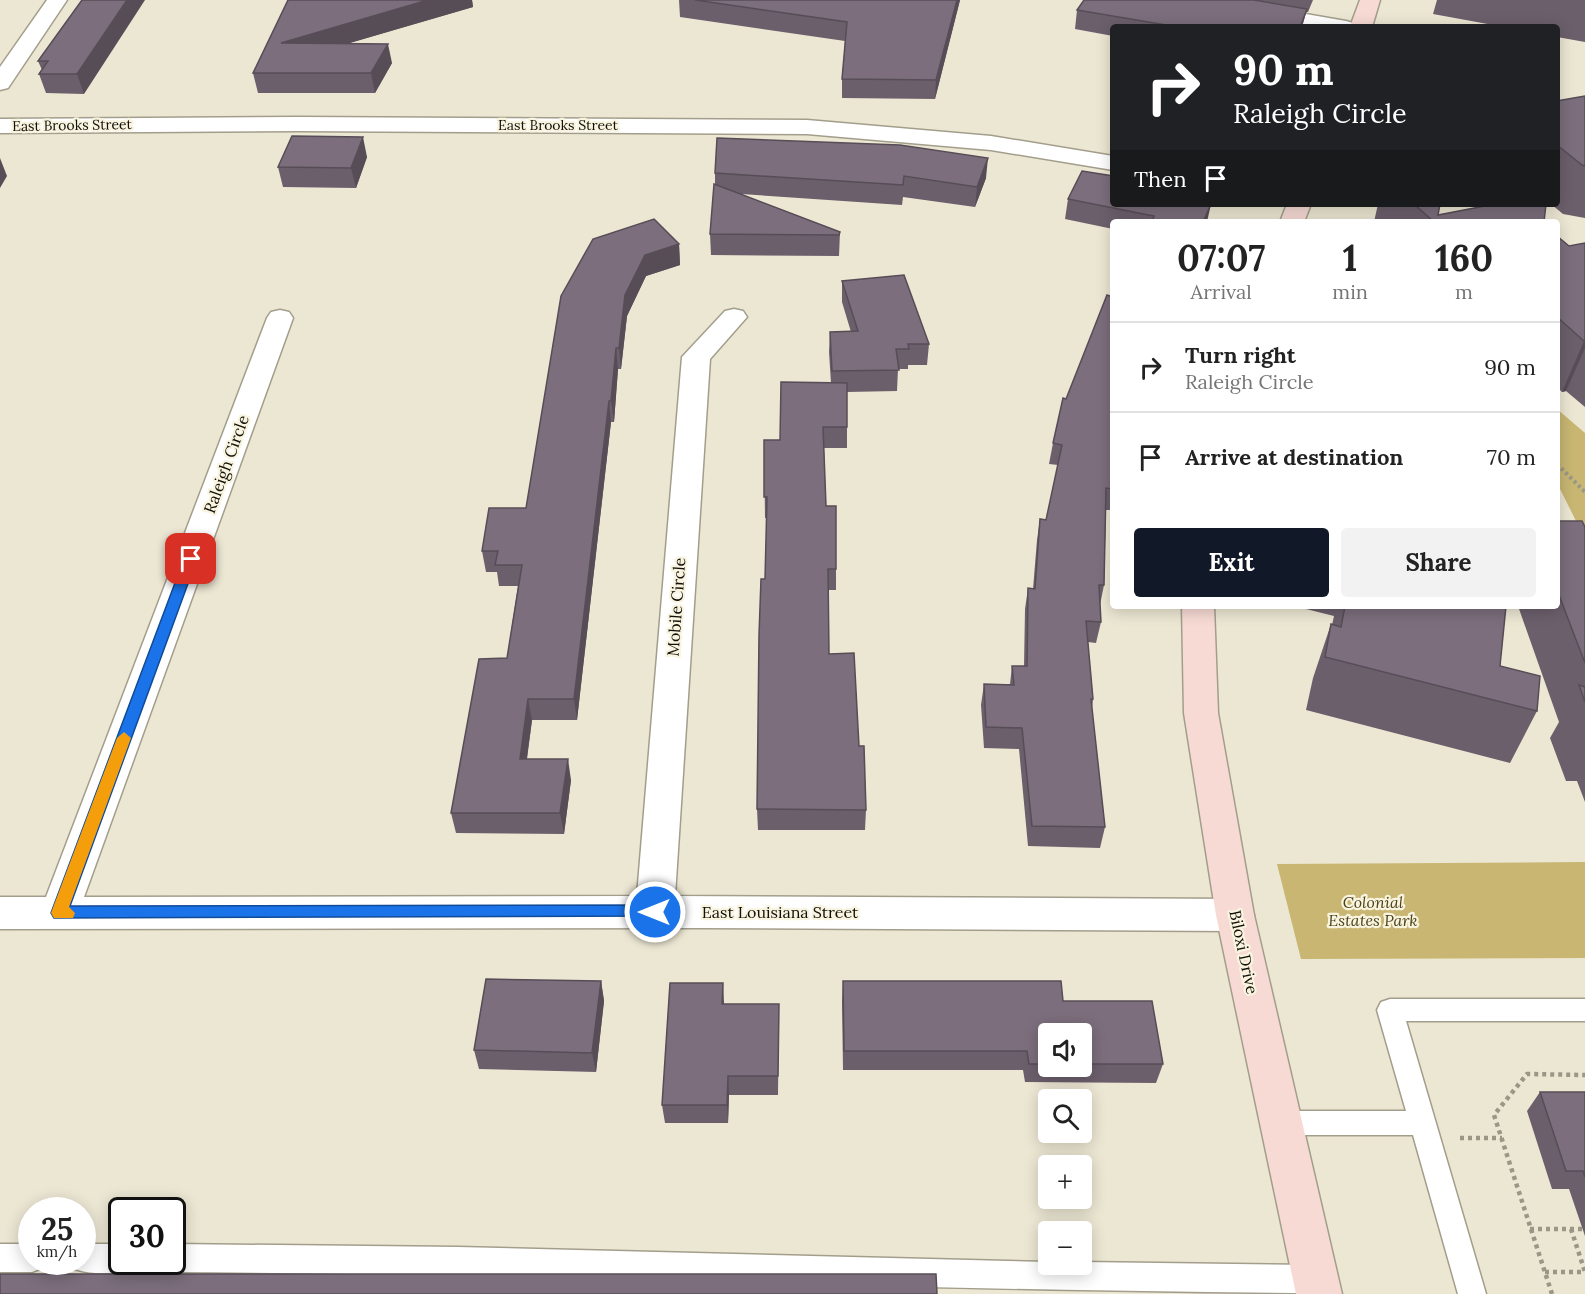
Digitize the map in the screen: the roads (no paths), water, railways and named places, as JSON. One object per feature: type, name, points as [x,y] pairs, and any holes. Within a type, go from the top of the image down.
[{"type":"street","points":[[0,83],[57,0]]},
{"type":"street","points":[[1189,0],[1329,24]]},
{"type":"street","points":[[1362,24],[1370,0]]},
{"type":"street","name":"East Brooks Street","points":[[0,126],[345,124],[807,127],[991,143],[1110,163]]},
{"type":"street","name":"Mobile Circle","points":[[655,912],[696,357],[734,317]]},
{"type":"street","name":"Raleigh Circle","points":[[59,913],[280,318]]},
{"type":"street","name":"Biloxi Drive","points":[[1198,609],[1202,713],[1235,915],[1318,1286]]},
{"type":"street","name":"East Louisiana Street","points":[[0,913],[655,912],[1235,915]]},
{"type":"lane","points":[[1472,1294],[1390,1010],[1585,1010]]},
{"type":"lane","points":[[1282,1122],[1422,1123]]},
{"type":"lane","points":[[0,1258],[18,1258]]},
{"type":"lane","points":[[186,1258],[386,1258],[1145,1279],[1318,1286]]},
{"type":"park label","name":"Colonial Estates Park","points":[[1373,911]]}]
